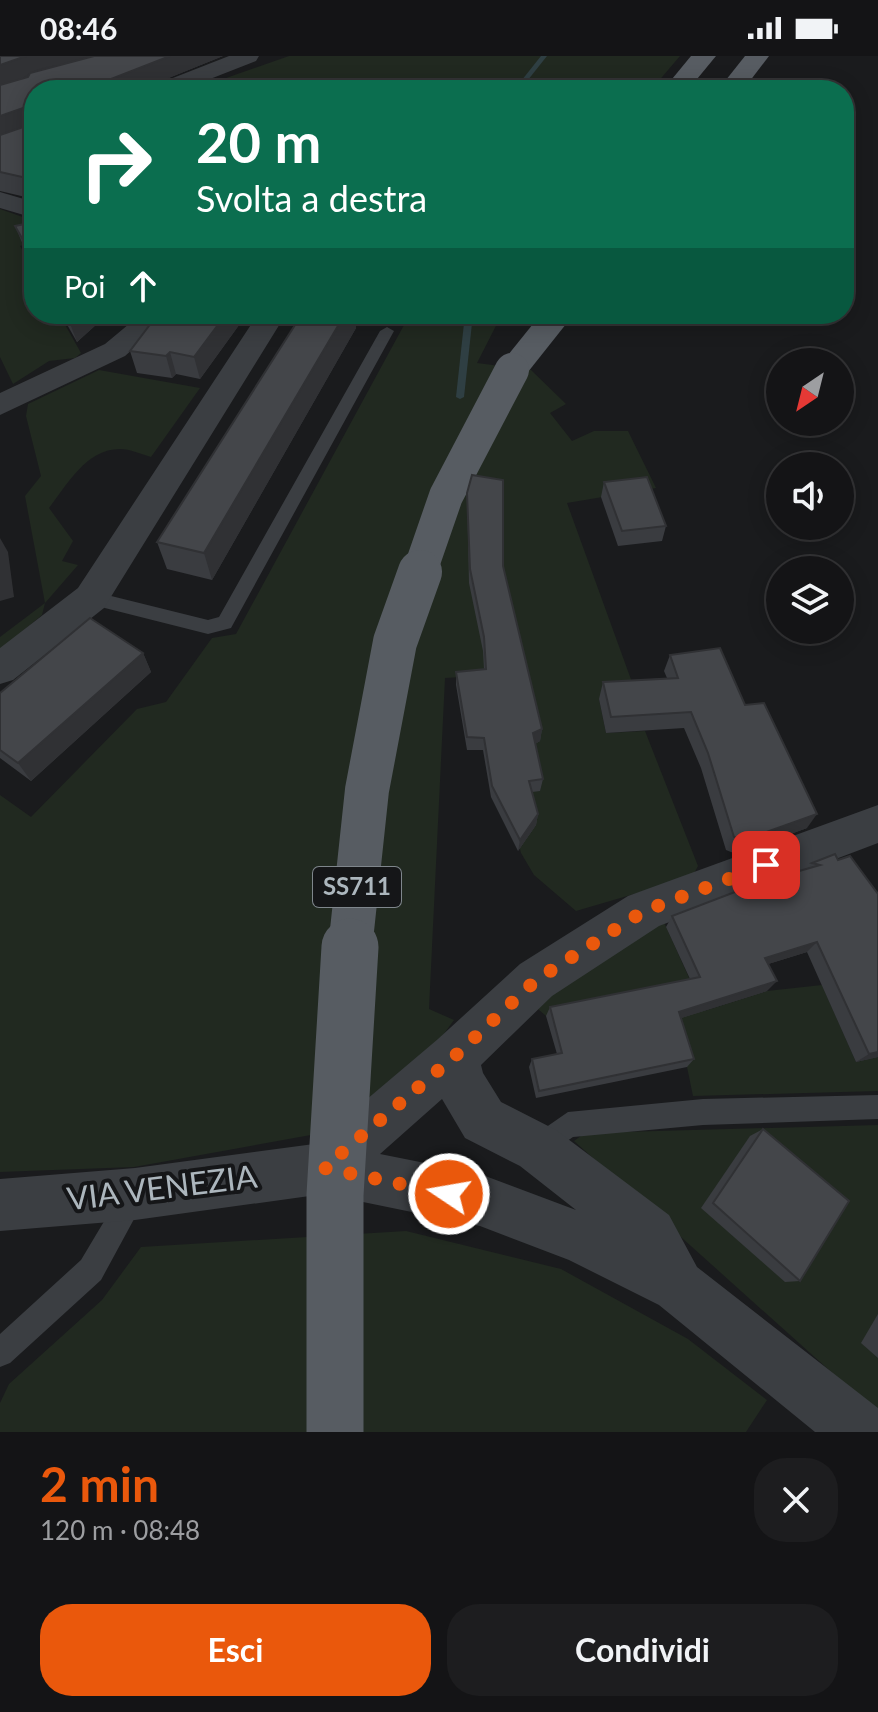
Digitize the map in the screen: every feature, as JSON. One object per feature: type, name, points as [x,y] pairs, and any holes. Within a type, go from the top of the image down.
[{"type":"main road","points":[[684,80],[704,56]]},
{"type":"main road","points":[[710,80],[730,56]]},
{"type":"main road","points":[[738,80],[757,56]]},
{"type":"main road","points":[[512,370],[532,324]]},
{"type":"main road","points":[[512,370],[550,324]]},
{"type":"main road","name":"SS711","points":[[335,1432],[335,1195],[350,950],[367,790],[400,627],[446,496],[512,370]]},
{"type":"street","points":[[188,80],[248,56]]},
{"type":"street","points":[[1,200],[24,190]]},
{"type":"street","points":[[1,200],[24,207]]},
{"type":"street","points":[[0,405],[115,350],[146,324]]},
{"type":"street","points":[[0,669],[91,598],[266,324]]},
{"type":"street","points":[[324,1168],[455,1056],[536,980],[644,911],[878,824]]},
{"type":"street","points":[[455,1056],[460,1082],[483,1120],[538,1148],[650,1234],[678,1286]]},
{"type":"street","points":[[324,1168],[480,1200],[583,1239],[678,1286],[837,1424]]},
{"type":"street","name":"VIA VENEZIA","points":[[0,1205],[135,1194],[324,1168]]},
{"type":"lane","points":[[91,598],[208,627],[225,623],[387,331]]},
{"type":"lane","points":[[538,1148],[568,1125],[703,1112],[878,1107]]},
{"type":"lane","points":[[0,1353],[91,1270],[135,1194]]},
{"type":"shaded area","points":[[289,56],[680,56],[660,80],[221,80]]},
{"type":"shaded area","points":[[0,209],[24,217],[24,245],[20,246],[24,253],[24,324],[65,324],[81,353],[75,358],[49,361],[13,384],[0,357]]},
{"type":"shaded area","points":[[405,324],[497,324],[477,363],[531,370],[566,404],[550,413],[572,441],[594,431],[628,431],[656,488],[567,503],[637,696],[599,699],[606,733],[645,731],[698,866],[692,877],[576,911],[534,875],[521,853],[478,676],[445,678],[429,1009],[454,1020],[410,1080],[355,1127],[134,1167],[0,1172],[0,795],[31,817],[137,709],[166,702],[212,638],[236,634]]},
{"type":"shaded area","points":[[99,370],[200,388],[151,457],[120,449],[97,455],[78,470],[49,508],[73,541],[62,561],[78,565],[45,603],[25,496],[41,476],[26,416],[28,404]]},
{"type":"shaded area","points":[[45,603],[42,615],[0,650],[0,637]]},
{"type":"shaded area","points":[[663,920],[704,1011],[767,991],[822,985],[856,1062],[878,1057],[878,1091],[693,1096],[687,1067],[546,1016],[531,1003]]},
{"type":"shaded area","points":[[878,1125],[878,1414],[574,1141],[585,1133]]},
{"type":"shaded area","points":[[406,1231],[561,1269],[688,1339],[767,1400],[746,1432],[0,1432],[0,1403],[9,1384],[102,1300],[141,1247]]},
{"type":"building","points":[[0,56],[26,56],[0,65]]},
{"type":"building","points":[[94,56],[170,56],[109,80],[24,80],[24,108],[0,116],[0,85],[28,77],[30,73]]},
{"type":"building","points":[[24,127],[24,177],[0,172],[0,135]]},
{"type":"building","points":[[24,224],[24,242],[15,226]]},
{"type":"building","points":[[150,324],[219,324],[194,357],[170,352],[166,356],[130,351]]},
{"type":"building","points":[[296,324],[339,324],[204,553],[157,542]]},
{"type":"building","points":[[472,475],[503,480],[503,566],[542,729],[533,733],[543,779],[529,781],[538,814],[520,840],[492,786],[484,738],[467,737],[456,672],[486,669],[484,637],[470,569],[467,493]]},
{"type":"building","points":[[647,477],[666,526],[622,531],[604,482]]},
{"type":"building","points":[[90,618],[143,653],[18,763],[0,750],[0,693]]},
{"type":"building","points":[[720,648],[745,705],[764,703],[817,814],[744,840],[734,837],[708,753],[691,712],[611,717],[603,682],[678,678],[670,655]]},
{"type":"building","points":[[835,854],[838,860],[850,856],[878,894],[878,1052],[869,1054],[817,942],[765,958],[777,981],[679,1012],[694,1059],[539,1091],[532,1059],[562,1053],[550,1007],[700,977],[672,916],[761,882],[820,865],[812,863]]},
{"type":"building","points":[[763,1129],[849,1201],[800,1281],[713,1203]]},
{"type":"waterway","points":[[525,80],[544,56]]},
{"type":"waterway","points":[[460,397],[468,324]]},
{"type":"route","points":[[449,1194],[324,1168],[455,1056],[536,980],[644,911],[766,865]]}]
